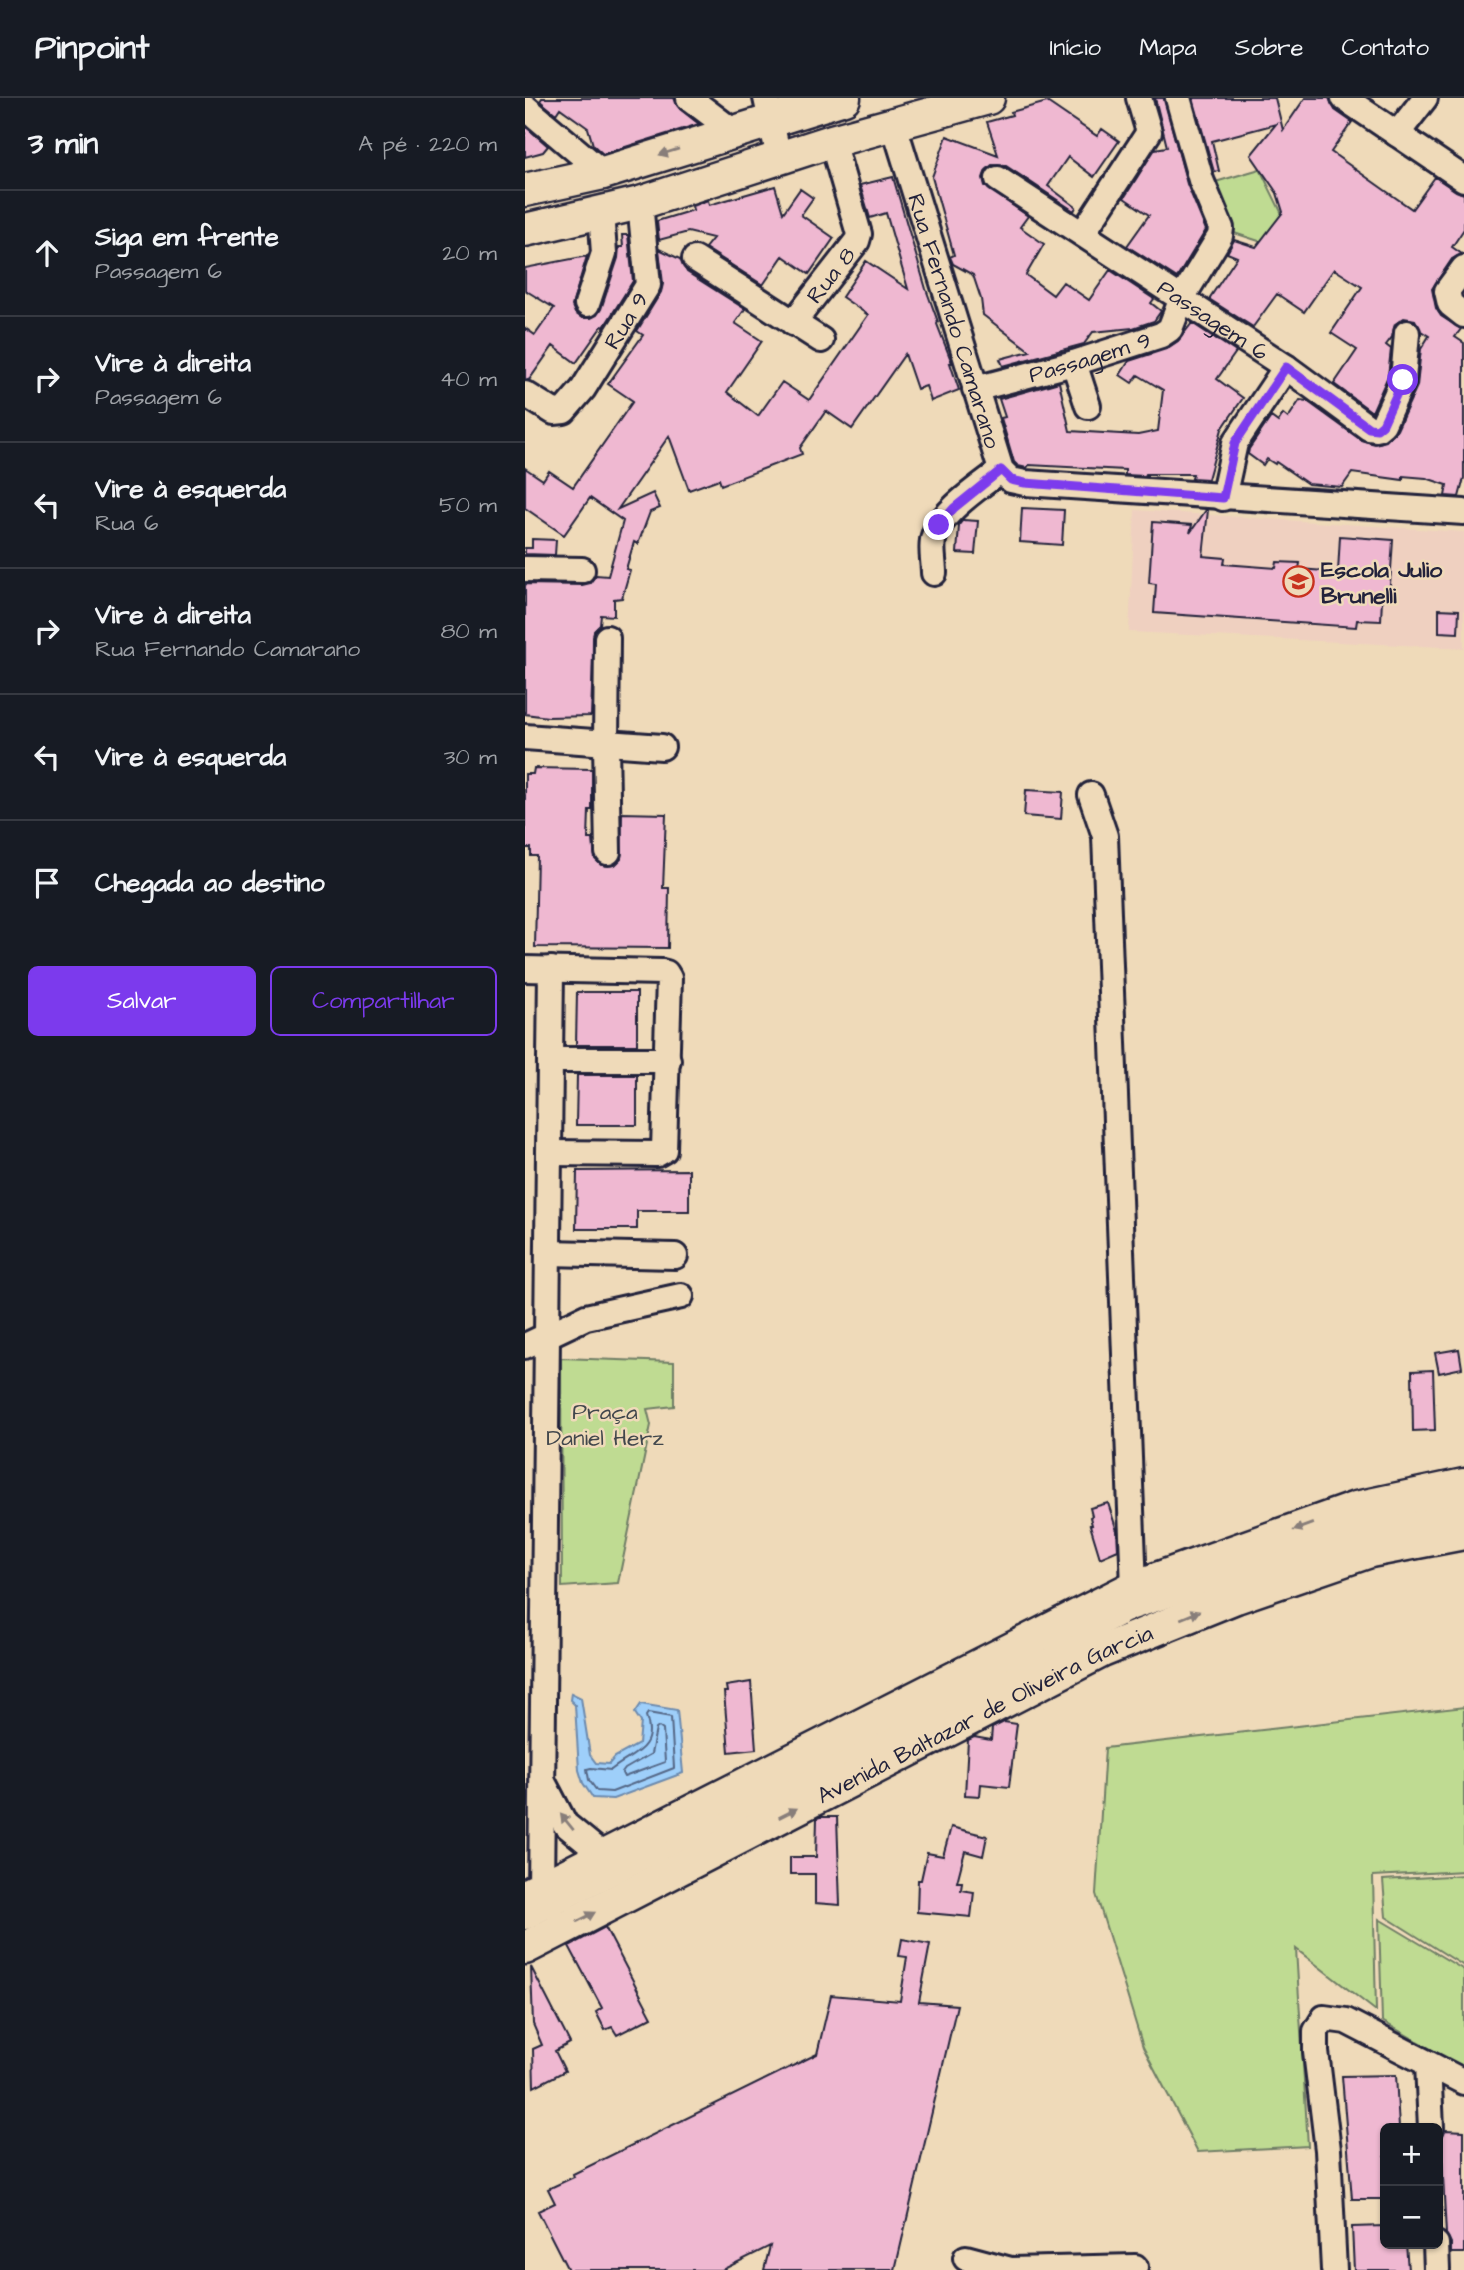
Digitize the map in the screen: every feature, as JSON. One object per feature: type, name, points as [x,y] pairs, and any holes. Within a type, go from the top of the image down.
[{"type":"main road","points":[[525,190],[603,173],[734,132],[769,109],[844,98]]},
{"type":"main road","points":[[525,230],[640,203],[832,141],[988,98]]},
{"type":"main road","name":"Avenida Baltazar de Oliveira Garcia","points":[[533,1892],[608,1864],[646,1834],[1134,1587],[1356,1508],[1464,1485]]},
{"type":"main road","name":"Avenida Baltazar de Oliveira Garcia","points":[[525,1948],[1102,1651],[1236,1597],[1370,1551],[1464,1532]]},
{"type":"street","points":[[689,98],[734,132]]},
{"type":"street","points":[[1083,233],[1149,132],[1139,98]]},
{"type":"street","points":[[1178,98],[1201,180],[1221,228],[1220,236],[1182,298]]},
{"type":"street","points":[[1343,98],[1464,178]]},
{"type":"street","points":[[1397,134],[1425,98]]},
{"type":"street","points":[[525,107],[603,173]]},
{"type":"street","points":[[769,109],[779,158]]},
{"type":"street","name":"Rua Fernando Camarano","points":[[894,125],[1001,470],[1011,480],[1223,498],[1464,512]]},
{"type":"street","name":"Rua 8","points":[[793,323],[857,241],[859,234],[832,141]]},
{"type":"street","name":"Passagem 6","points":[[998,179],[1286,367],[1369,428],[1377,429],[1383,424],[1403,380],[1407,333]]},
{"type":"street","name":"Rua 9","points":[[525,394],[554,412],[564,411],[583,389],[648,285],[640,203]]},
{"type":"street","points":[[586,304],[604,253],[601,212]]},
{"type":"street","points":[[695,259],[821,340]]},
{"type":"street","points":[[1464,268],[1447,291],[1450,304],[1464,315]]},
{"type":"street","name":"Passagem 9","points":[[975,388],[1074,363],[1165,333],[1170,330],[1182,298]]},
{"type":"street","points":[[1074,363],[1089,406]]},
{"type":"street","points":[[1223,498],[1235,443],[1286,367]]},
{"type":"street","points":[[934,573],[933,540],[939,525],[954,508],[1001,470]]},
{"type":"street","points":[[525,569],[582,570]]},
{"type":"street","points":[[607,638],[608,852]]},
{"type":"street","points":[[525,737],[662,747]]},
{"type":"street","points":[[1091,795],[1105,836],[1134,1587]]},
{"type":"street","points":[[525,969],[666,973],[669,978],[664,1150],[657,1154],[549,1153]]},
{"type":"street","points":[[533,1892],[541,1778],[536,1341],[548,1252],[551,969]]},
{"type":"street","points":[[550,1060],[668,1060]]},
{"type":"street","points":[[548,1252],[675,1255]]},
{"type":"street","points":[[536,1341],[586,1317],[681,1296]]},
{"type":"street","points":[[1356,1508],[1464,1501]]},
{"type":"street","points":[[525,1917],[608,1864],[1127,1609],[1363,1530],[1464,1508]]},
{"type":"street","points":[[1370,1551],[1464,1516]]},
{"type":"street","points":[[541,1778],[565,1824],[608,1864],[672,1873]]},
{"type":"street","points":[[1334,2270],[1328,2150],[1316,2052],[1315,2031],[1318,2024],[1324,2018],[1346,2021],[1464,2082]]},
{"type":"street","points":[[1428,2064],[1431,2123]]},
{"type":"street","points":[[1436,2249],[1437,2270]]},
{"type":"street","points":[[966,2258],[1011,2270],[1135,2267]]},
{"type":"shaded area","name":"Escola Julio Brunelli","points":[[1135,510],[1464,532],[1464,648],[1129,632]]},
{"type":"green space","points":[[1260,169],[1285,220],[1262,242],[1231,232],[1212,183]]},
{"type":"green space","name":"Praça Daniel Herz","points":[[561,1358],[674,1362],[674,1406],[647,1409],[651,1425],[618,1583],[562,1587]]},
{"type":"green space","points":[[1464,1707],[1464,1871],[1373,1876],[1376,2011],[1296,1949],[1308,2146],[1198,2152],[1143,2047],[1096,1894],[1105,1748]]},
{"type":"green space","points":[[1464,1875],[1464,1966],[1386,1917],[1383,1880]]},
{"type":"green space","points":[[1379,1919],[1464,1970],[1464,2068],[1382,2021]]},
{"type":"water","points":[[571,1693],[581,1698],[590,1755],[596,1763],[609,1764],[615,1757],[639,1744],[641,1722],[635,1713],[641,1704],[677,1710],[683,1773],[613,1799],[593,1798],[583,1783],[579,1770],[575,1705],[570,1700]]},
{"type":"building","points":[[542,98],[674,98],[680,109],[699,124],[603,154],[593,145],[588,128],[560,108],[556,114],[540,101]]},
{"type":"building","points":[[1155,98],[1164,98],[1187,184],[1206,230],[1177,278],[1127,246],[1149,215],[1124,198],[1155,149],[1167,147]]},
{"type":"building","points":[[1193,98],[1275,98],[1283,130],[1305,98],[1329,98],[1335,110],[1352,122],[1331,152],[1412,209],[1435,177],[1464,194],[1464,229],[1452,247],[1462,254],[1452,259],[1432,289],[1436,308],[1441,316],[1461,329],[1455,337],[1464,343],[1464,478],[1459,497],[1445,496],[1447,485],[1426,478],[1403,476],[1403,480],[1352,473],[1342,487],[1308,484],[1276,462],[1275,464],[1267,459],[1263,465],[1248,454],[1271,417],[1278,422],[1283,414],[1288,418],[1300,400],[1307,401],[1361,440],[1375,444],[1386,441],[1397,430],[1417,386],[1421,349],[1429,336],[1421,331],[1415,320],[1404,318],[1395,324],[1392,337],[1386,345],[1391,349],[1388,376],[1372,412],[1334,384],[1357,350],[1331,333],[1362,287],[1334,269],[1304,312],[1277,294],[1253,327],[1209,299],[1237,257],[1227,253],[1234,240],[1256,247],[1283,212],[1277,193],[1251,155],[1276,124],[1212,141],[1219,171],[1214,172]]},
{"type":"building","points":[[1047,102],[1097,136],[1102,129],[1119,141],[1094,177],[1068,157],[1048,186],[1076,207],[1074,211],[1006,166],[992,165],[986,170],[983,178],[985,186],[1028,216],[1020,227],[1044,244],[1026,275],[1053,295],[1063,282],[1089,300],[1110,270],[1154,299],[1151,303],[1161,311],[1154,321],[1133,328],[1093,332],[1084,344],[1003,366],[1000,359],[1030,351],[983,315],[973,275],[953,264],[950,257],[954,255],[932,177],[947,136],[998,155],[987,122]]},
{"type":"building","points":[[525,126],[548,146],[543,152],[525,157]]},
{"type":"building","points":[[893,177],[959,390],[931,401],[926,386],[917,389],[905,354],[852,429],[826,411],[800,448],[802,454],[721,485],[719,479],[689,490],[669,436],[618,509],[653,493],[660,508],[650,512],[638,544],[634,542],[626,569],[630,570],[622,598],[614,599],[614,616],[601,615],[600,625],[594,631],[591,716],[548,717],[525,714],[525,584],[582,585],[590,583],[596,575],[608,576],[623,521],[590,498],[564,535],[525,508],[525,468],[543,480],[549,471],[573,487],[633,401],[608,384],[643,335],[637,331],[661,292],[663,284],[659,249],[680,259],[687,272],[745,309],[735,323],[762,341],[727,392],[758,416],[782,382],[809,400],[868,315],[842,297],[866,261],[908,289],[886,213],[870,218],[860,185]]},
{"type":"building","points":[[775,186],[783,213],[800,189],[813,198],[801,215],[834,238],[809,274],[783,256],[763,285],[705,248],[713,238],[688,232],[659,240],[657,221],[693,210],[692,206],[708,200],[709,205]]},
{"type":"building","points":[[622,235],[628,235],[633,281],[604,327],[602,326],[576,363],[553,346],[529,380],[525,379],[525,328],[535,335],[554,308],[525,290],[525,268],[587,256],[572,306],[575,313],[582,318],[591,318],[601,309],[618,258],[619,247],[623,247]]},
{"type":"building","points":[[1192,323],[1236,352],[1217,379],[1243,398],[1222,429],[1208,479],[1192,478],[1193,474],[1145,476],[1125,475],[1125,470],[1029,465],[1027,468],[1014,462],[1001,418],[1005,417],[999,399],[1059,382],[1070,431],[1138,435],[1158,431],[1163,390],[1138,375],[1132,383],[1120,375],[1129,361],[1166,349],[1178,341]]},
{"type":"building","points":[[1022,508],[1064,510],[1062,545],[1020,542]]},
{"type":"building","points":[[1206,510],[1203,556],[1225,558],[1224,564],[1276,568],[1277,562],[1300,563],[1299,569],[1338,572],[1340,536],[1393,540],[1389,599],[1382,598],[1381,621],[1357,620],[1356,627],[1154,613],[1156,584],[1149,583],[1153,522],[1192,525],[1190,533]]},
{"type":"building","points":[[963,520],[978,521],[975,554],[957,553],[959,525]]},
{"type":"building","points":[[532,539],[556,540],[555,555],[525,554],[525,548],[532,548]]},
{"type":"building","points":[[1439,609],[1459,610],[1458,633],[1439,632]]},
{"type":"building","points":[[534,768],[592,769],[592,810],[589,810],[588,839],[593,839],[595,859],[601,865],[615,865],[621,859],[622,813],[666,814],[663,888],[669,888],[668,948],[535,947],[537,856],[531,856],[531,848],[525,848],[525,774],[533,774]]},
{"type":"building","points":[[1026,790],[1063,792],[1061,819],[1024,816]]},
{"type":"building","points":[[577,992],[637,992],[637,1045],[576,1045]]},
{"type":"building","points":[[577,1075],[637,1075],[637,1125],[576,1125]]},
{"type":"building","points":[[689,1170],[689,1211],[637,1211],[637,1229],[576,1229],[577,1171]]},
{"type":"building","points":[[1459,1349],[1462,1368],[1439,1373],[1435,1353]]},
{"type":"building","points":[[1433,1370],[1435,1430],[1413,1431],[1412,1371]]},
{"type":"building","points":[[1108,1503],[1117,1531],[1118,1550],[1100,1558],[1090,1525],[1090,1508]]},
{"type":"building","points":[[751,1682],[756,1749],[729,1752],[724,1692],[727,1692],[726,1686]]},
{"type":"building","points":[[1004,1722],[1017,1724],[1009,1787],[981,1784],[980,1796],[965,1795],[968,1740],[974,1737],[991,1740],[992,1728]]},
{"type":"building","points":[[837,1817],[840,1905],[815,1903],[815,1874],[790,1874],[790,1857],[816,1857],[817,1818]]},
{"type":"building","points":[[951,1827],[987,1836],[983,1856],[965,1851],[957,1882],[962,1882],[961,1890],[974,1892],[971,1917],[917,1912],[918,1880],[921,1880],[927,1853],[943,1856]]},
{"type":"building","points":[[605,1927],[652,2017],[617,2035],[612,2027],[605,2030],[596,2012],[602,2008],[569,1946]]},
{"type":"building","points":[[902,1939],[930,1944],[919,2002],[957,2005],[895,2270],[764,2270],[770,2246],[722,2270],[568,2270],[538,2211],[555,2203],[548,2189],[574,2177],[573,2174],[817,2054],[831,1995],[900,2001],[907,1957],[899,1956]]},
{"type":"building","points":[[531,1967],[570,2043],[555,2051],[565,2071],[534,2087],[533,2049],[542,2045],[533,2024]]},
{"type":"building","points":[[1396,2075],[1399,2123],[1380,2123],[1380,2199],[1352,2199],[1342,2076]]},
{"type":"building","points":[[1445,2130],[1464,2131],[1464,2253],[1451,2253],[1451,2243],[1446,2234]]},
{"type":"building","points":[[1380,2226],[1380,2249],[1406,2249],[1408,2270],[1354,2270],[1352,2227]]},
{"type":"place","name":"Escola Julio Brunelli","points":[[1298,582]]},
{"type":"route","points":[[939,525],[954,508],[1001,470],[1011,480],[1025,483],[1223,498],[1235,443],[1286,367],[1369,428],[1377,429],[1383,424],[1403,380]]}]
